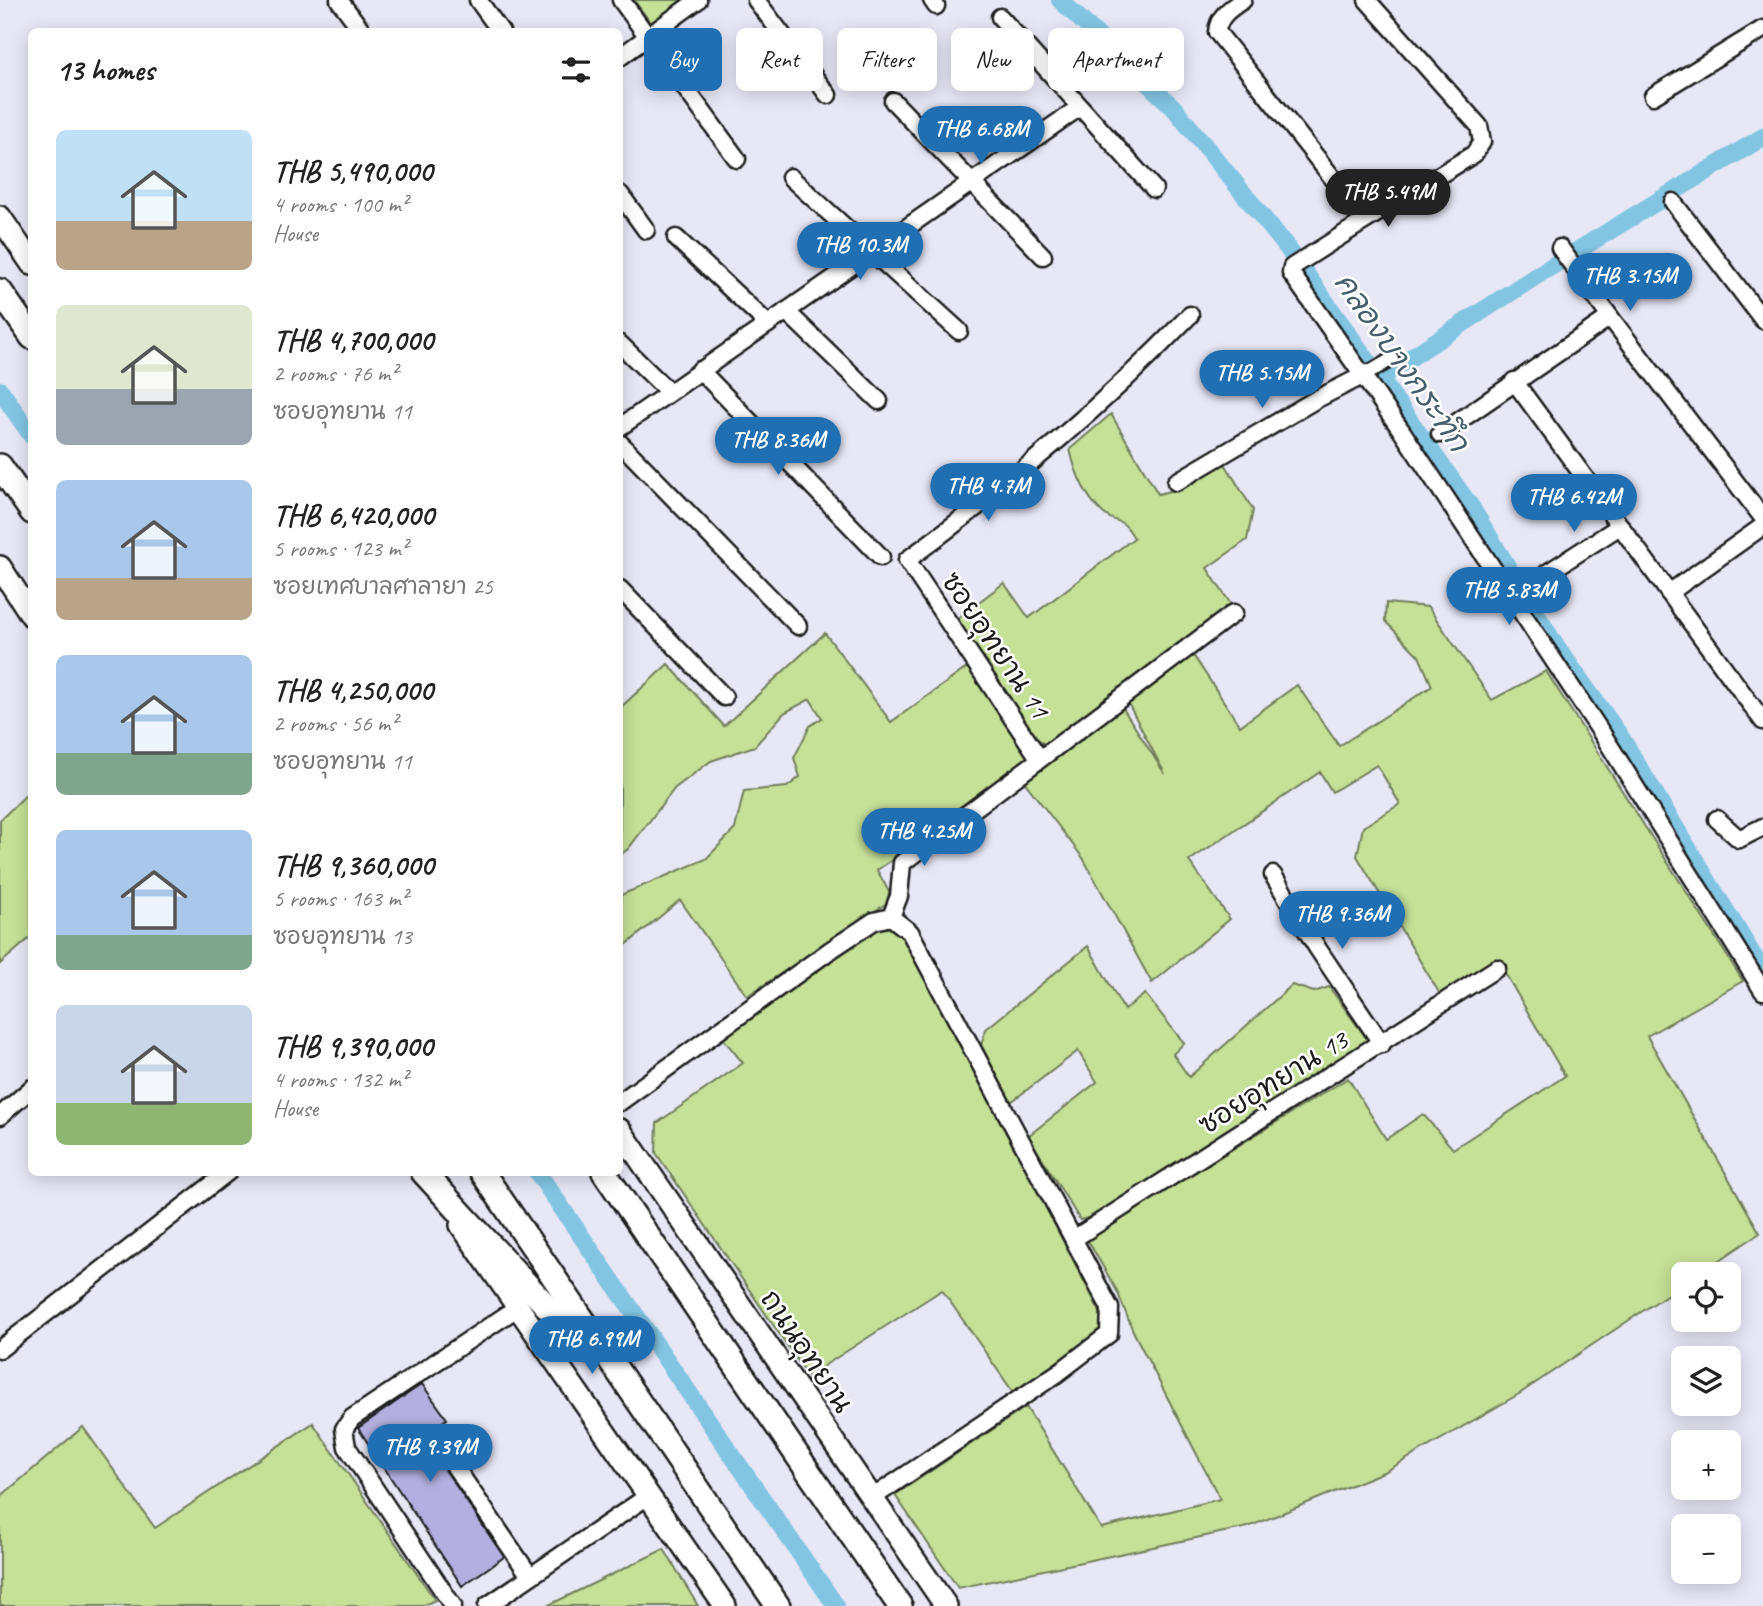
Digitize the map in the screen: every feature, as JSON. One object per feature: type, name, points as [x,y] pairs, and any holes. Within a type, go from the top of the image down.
[{"type":"main road","points":[[0,291],[28,331]]},
{"type":"main road","points":[[0,466],[28,506]]},
{"type":"main road","points":[[427,1176],[574,1333],[665,1441]]},
{"type":"main road","points":[[485,1176],[778,1606]]},
{"type":"main road","points":[[607,1176],[900,1606]]},
{"type":"main road","points":[[858,1544],[908,1606]]},
{"type":"street","points":[[339,0],[360,28]]},
{"type":"street","points":[[478,0],[498,28]]},
{"type":"street","points":[[621,0],[644,32]]},
{"type":"street","points":[[660,28],[698,0]]},
{"type":"street","points":[[756,0],[828,95]]},
{"type":"street","points":[[1243,0],[1217,23],[1217,32],[1222,41],[1366,220]]},
{"type":"street","points":[[1367,0],[1479,126],[1482,142],[1474,154],[1297,264],[1291,273],[1365,374],[1603,735],[1763,991]]},
{"type":"street","points":[[1000,17],[1154,189]]},
{"type":"street","points":[[1653,96],[1763,29]]},
{"type":"street","points":[[623,55],[644,40]]},
{"type":"street","points":[[687,91],[737,159]]},
{"type":"street","points":[[892,100],[1043,256]]},
{"type":"street","points":[[623,424],[1080,107]]},
{"type":"street","points":[[790,177],[959,331]]},
{"type":"street","points":[[623,198],[646,230]]},
{"type":"street","points":[[1673,201],[1763,320]]},
{"type":"street","points":[[0,216],[28,258]]},
{"type":"street","points":[[676,238],[768,324]]},
{"type":"street","points":[[1564,254],[1763,518]]},
{"type":"street","points":[[786,311],[879,401]]},
{"type":"street","name":"ซอยอุทยาน 11","points":[[1040,758],[907,559],[993,496],[1086,419],[1190,315]]},
{"type":"street","points":[[1440,434],[1610,317]]},
{"type":"street","points":[[623,347],[669,392]]},
{"type":"street","points":[[1176,482],[1315,400],[1392,359]]},
{"type":"street","points":[[700,370],[881,557]]},
{"type":"street","points":[[1514,381],[1763,721]]},
{"type":"street","points":[[623,446],[798,625]]},
{"type":"street","points":[[1547,573],[1620,526]]},
{"type":"street","points":[[1669,593],[1763,526]]},
{"type":"street","points":[[0,567],[28,610]]},
{"type":"street","points":[[623,592],[724,697]]},
{"type":"street","name":"ซอยอุทยาน 11","points":[[891,917],[899,896],[902,863],[1234,613]]},
{"type":"street","points":[[1717,819],[1739,839],[1763,827]]},
{"type":"street","points":[[1273,875],[1318,949],[1382,1044]]},
{"type":"street","points":[[623,1100],[874,921],[891,917],[910,932],[1110,1308],[1109,1334],[1058,1373],[872,1498]]},
{"type":"street","name":"ซอยอุทยาน 13","points":[[1075,1238],[1497,968]]},
{"type":"street","points":[[0,1116],[28,1092]]},
{"type":"street","name":"ถนนอุทยาน","points":[[623,1134],[946,1606]]},
{"type":"street","points":[[0,1349],[223,1176]]},
{"type":"street","points":[[426,1176],[520,1306],[725,1606]]},
{"type":"street","points":[[453,1606],[347,1447],[344,1429],[352,1418],[520,1306]]},
{"type":"street","points":[[440,1445],[530,1576]]},
{"type":"street","points":[[487,1606],[648,1496]]},
{"type":"green space","points":[[634,0],[688,0],[653,26]]},
{"type":"green space","points":[[1111,414],[1158,494],[1178,489],[1224,462],[1253,510],[1247,540],[1207,568],[1232,606],[1047,746],[1035,737],[955,620],[1004,583],[1029,618],[1134,538],[1122,523],[1104,514],[1091,500],[1078,475],[1070,449]]},
{"type":"green space","points":[[1386,603],[1428,607],[1492,700],[1546,671],[1743,981],[1647,1036],[1760,1233],[1717,1262],[1671,1262],[1671,1292],[1519,1394],[1386,1471],[1248,1527],[958,1588],[895,1495],[1026,1407],[1101,1528],[1220,1499],[1133,1331],[1117,1291],[1087,1239],[1348,1078],[1386,1139],[1423,1114],[1453,1149],[1565,1076],[1502,968],[1444,1001],[1357,856],[1363,827],[1400,804],[1377,765],[1332,792],[1320,772],[1189,861],[1230,919],[1152,983],[1083,858],[1023,780],[1122,707],[1165,774],[1127,701],[1193,655],[1240,726],[1297,685],[1339,746],[1432,686],[1419,656],[1385,621]]},
{"type":"green space","points":[[825,633],[891,722],[968,667],[1028,757],[956,810],[953,820],[877,870],[889,892],[887,903],[747,996],[680,900],[623,948],[623,894],[706,859],[735,829],[744,791],[787,787],[800,777],[794,758],[810,726],[822,718],[810,699],[784,713],[755,746],[711,761],[675,788],[623,853],[623,705],[668,664],[724,726]]},
{"type":"green space","points":[[28,793],[28,940],[0,964],[0,820]]},
{"type":"green space","points":[[885,925],[897,929],[910,945],[1102,1316],[1099,1333],[1013,1392],[942,1290],[808,1376],[656,1153],[657,1123],[743,1063],[721,1036]]},
{"type":"green space","points":[[1088,946],[1124,1010],[1145,994],[1184,1043],[1173,1054],[1189,1077],[1292,985],[1314,992],[1329,987],[1370,1043],[1098,1215],[1080,1220],[1028,1136],[1097,1082],[1078,1051],[1011,1102],[981,1045],[986,1029]]},
{"type":"green space","points":[[313,1423],[435,1600],[422,1606],[0,1606],[0,1497],[83,1427],[155,1528]]},
{"type":"green space","points":[[664,1549],[698,1606],[547,1606]]},
{"type":"building","points":[[422,1384],[447,1419],[422,1435],[504,1557],[462,1586],[358,1428]]},
{"type":"waterway","name":"คลองบางกระทึก","points":[[1060,0],[1174,108],[1286,246],[1471,507],[1554,643],[1620,736],[1763,972]]},
{"type":"waterway","points":[[1379,378],[1544,271],[1763,137]]},
{"type":"waterway","points":[[0,390],[28,430]]},
{"type":"waterway","points":[[540,1176],[836,1606]]}]
